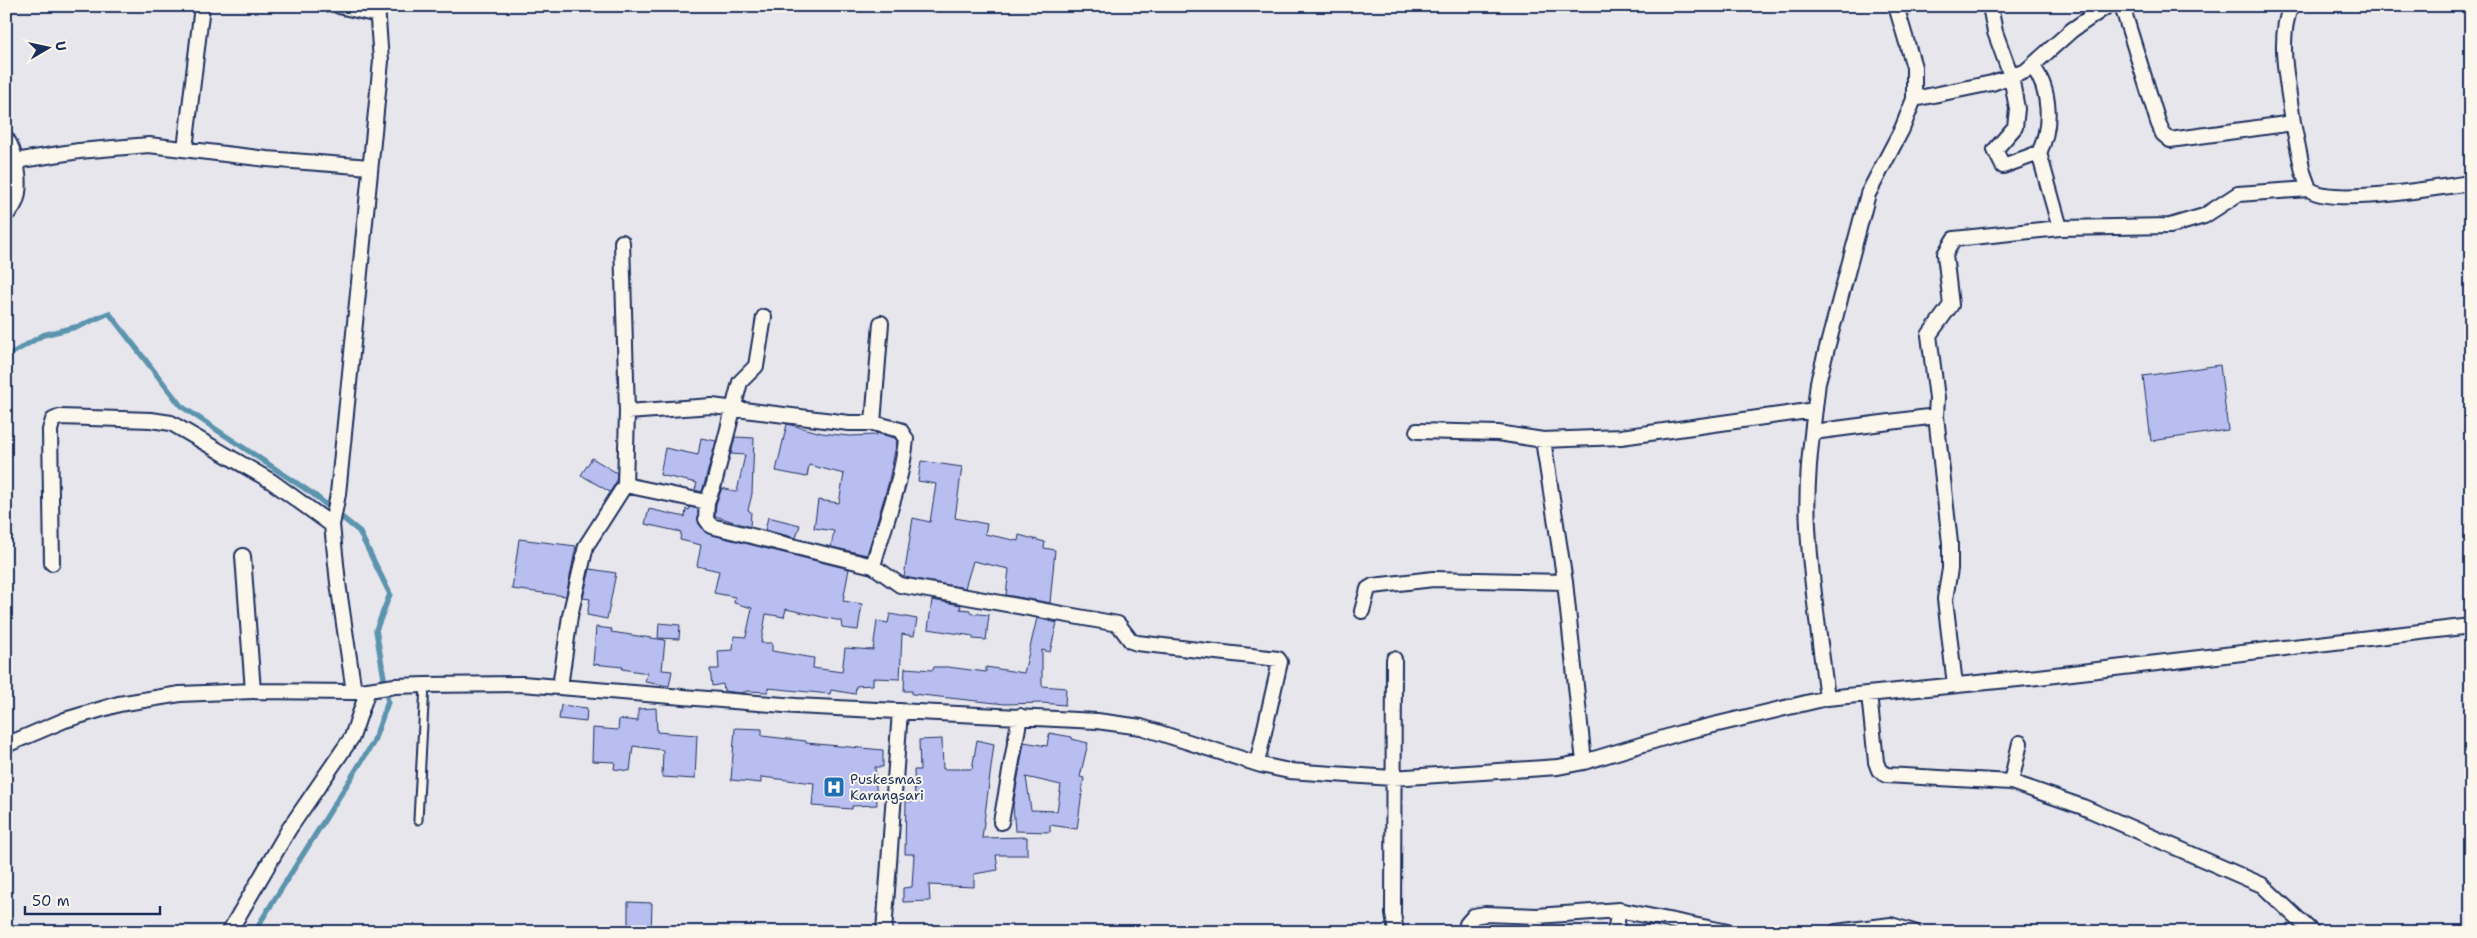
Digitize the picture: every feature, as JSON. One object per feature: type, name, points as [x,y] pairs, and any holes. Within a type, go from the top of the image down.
[{"type":"street","points":[[184,149],[202,6]]},
{"type":"street","points":[[339,6],[377,10],[381,61],[338,494],[332,523],[338,583],[354,692]]},
{"type":"street","points":[[1827,698],[1814,602],[1808,525],[1809,471],[1815,410],[1818,382],[1868,194],[1902,129],[1914,99],[1914,67],[1896,6]]},
{"type":"street","points":[[1990,6],[1995,32],[2011,76],[2017,110],[2016,127],[1995,150],[2003,166],[2039,153]]},
{"type":"street","points":[[1914,99],[1992,83],[2026,71],[2072,30],[2107,6]]},
{"type":"street","points":[[2122,6],[2158,122],[2163,134],[2170,140],[2293,123]]},
{"type":"street","points":[[2291,6],[2287,16],[2284,47],[2293,123],[2303,172],[2309,189]]},
{"type":"street","points":[[2032,66],[2041,78],[2048,120],[2044,142],[2039,153],[2060,228]]},
{"type":"street","points":[[6,138],[15,161],[18,194],[8,212]]},
{"type":"street","points":[[15,161],[130,146],[184,149],[267,159],[370,167]]},
{"type":"street","points":[[1955,685],[1945,599],[1950,569],[1950,543],[1929,335],[1950,308],[1952,295],[1945,254],[1954,239],[2060,228],[2170,226],[2204,216],[2238,194],[2309,189],[2322,196],[2383,194],[2471,183]]},
{"type":"street","points":[[560,687],[570,616],[586,546],[625,485],[627,412],[622,242]]},
{"type":"street","points":[[764,317],[756,366],[740,382],[714,484],[707,502],[706,519],[712,526],[873,566],[900,585],[1118,624],[1131,641],[1137,643],[1278,659],[1280,662],[1257,763]]},
{"type":"street","points":[[873,423],[881,323]]},
{"type":"street","points":[[627,412],[689,406],[734,407],[849,423],[873,423],[900,430],[906,439],[895,494],[873,566]]},
{"type":"street","points":[[1417,431],[1498,432],[1543,440],[1622,437],[1815,410]]},
{"type":"street","points":[[1813,432],[1936,416]]},
{"type":"street","points":[[52,563],[50,430],[53,420],[60,417],[152,420],[171,424],[271,481],[332,523]]},
{"type":"street","points":[[1543,440],[1564,582],[1584,762]]},
{"type":"street","points":[[625,485],[707,502]]},
{"type":"street","points":[[243,556],[254,691]]},
{"type":"street","points":[[1362,611],[1368,589],[1373,586],[1433,580],[1564,582]]},
{"type":"street","points":[[6,745],[66,720],[119,704],[180,694],[254,691],[354,692],[395,686],[522,684],[787,705],[1096,721],[1141,727],[1257,763],[1289,770],[1392,778],[1558,767],[1584,762],[1680,733],[1827,698],[2471,626]]},
{"type":"street","points":[[1394,659],[1392,778],[1393,914],[1396,932]]},
{"type":"street","points":[[229,932],[290,829],[352,737],[374,689]]},
{"type":"street","points":[[1868,694],[1876,762],[1879,770],[1886,775],[2011,782],[2083,807],[2262,885],[2309,931]]},
{"type":"street","points":[[884,932],[900,711]]},
{"type":"street","points":[[1000,822],[1020,716]]},
{"type":"street","points":[[2011,782],[2020,743]]},
{"type":"street","points":[[1615,932],[1619,910]]},
{"type":"street","points":[[1466,932],[1467,924],[1474,916],[1485,914],[1537,916],[1619,910],[1728,932]]},
{"type":"street","points":[[1536,932],[1537,916]]},
{"type":"street","points":[[1844,931],[1891,925],[1914,932]]},
{"type":"lane","points":[[418,820],[425,685]]},
{"type":"building","points":[[2220,365],[2228,430],[2151,441],[2143,376]]},
{"type":"building","points":[[787,424],[822,433],[849,436],[876,435],[876,433],[895,438],[897,441],[888,485],[867,555],[831,547],[834,531],[814,528],[818,500],[839,503],[844,474],[809,465],[807,477],[776,471]]},
{"type":"building","points":[[735,437],[754,438],[752,494],[748,510],[751,512],[750,527],[715,516],[716,504],[722,488],[737,492],[745,455],[731,454]]},
{"type":"building","points":[[701,438],[716,441],[702,492],[695,490],[697,483],[660,475],[665,448],[698,455]]},
{"type":"building","points":[[592,458],[617,473],[616,482],[610,492],[581,475]]},
{"type":"building","points":[[921,461],[962,467],[955,518],[987,524],[985,534],[1018,541],[1019,535],[1045,542],[1044,548],[1055,550],[1050,603],[1006,595],[1009,569],[973,561],[965,588],[904,577],[913,518],[930,522],[936,484],[918,481]]},
{"type":"building","points":[[690,507],[698,509],[699,524],[709,534],[849,569],[843,601],[862,604],[858,630],[842,628],[841,621],[786,609],[784,617],[766,614],[761,643],[772,643],[772,651],[814,658],[813,668],[842,672],[845,648],[873,650],[877,621],[888,623],[890,614],[917,619],[914,636],[902,634],[900,679],[873,678],[873,685],[856,686],[855,694],[831,690],[830,694],[768,688],[768,692],[748,691],[741,693],[724,691],[723,684],[712,686],[710,669],[719,669],[718,651],[733,650],[734,636],[746,637],[752,608],[734,603],[735,597],[714,593],[719,571],[697,566],[701,545],[680,540],[681,532],[645,524],[649,509],[685,517],[686,509],[689,510]]},
{"type":"building","points":[[768,517],[800,525],[796,538],[765,530]]},
{"type":"building","points":[[519,539],[576,546],[566,596],[512,589]]},
{"type":"building","points":[[590,569],[616,573],[607,619],[587,615],[590,599],[583,598]]},
{"type":"building","points":[[932,600],[961,605],[960,609],[970,610],[970,613],[989,615],[986,640],[973,639],[973,636],[928,629]]},
{"type":"building","points":[[1037,618],[1057,623],[1050,652],[1042,650],[1042,686],[1066,688],[1065,705],[1042,703],[1005,704],[912,694],[912,691],[904,691],[905,668],[933,670],[934,667],[948,667],[986,672],[986,667],[1024,673]]},
{"type":"building","points":[[659,623],[680,625],[679,639],[658,638]]},
{"type":"building","points":[[596,627],[612,629],[611,632],[665,640],[662,670],[672,671],[669,686],[645,682],[647,673],[622,669],[623,667],[593,664]]},
{"type":"building","points":[[561,705],[587,708],[586,722],[559,719]]},
{"type":"building","points":[[656,708],[657,732],[697,735],[695,779],[662,777],[663,750],[633,746],[630,771],[614,769],[615,762],[592,761],[593,728],[618,730],[619,719],[638,721],[638,709]]},
{"type":"building","points":[[735,728],[762,729],[762,736],[806,741],[806,743],[883,750],[883,767],[875,767],[877,805],[852,806],[852,809],[812,806],[814,783],[761,777],[761,783],[731,780]]},
{"type":"building","points":[[1049,733],[1072,737],[1072,739],[1088,743],[1080,777],[1084,778],[1077,829],[1050,825],[1050,832],[1015,831],[1013,806],[1024,742],[1047,746]],"holes":[[[1026,777],[1061,785],[1057,811],[1031,810]]]},
{"type":"building","points":[[942,739],[943,769],[972,769],[977,740],[994,744],[982,838],[1027,837],[1027,855],[996,855],[998,870],[974,874],[974,887],[929,885],[930,901],[903,902],[903,888],[912,887],[914,854],[905,854],[906,801],[915,802],[914,770],[920,770],[919,740]]},
{"type":"building","points":[[628,902],[652,903],[651,932],[628,932]]},
{"type":"waterway","points":[[6,238],[9,243],[6,249]]},
{"type":"waterway","points":[[6,353],[9,355],[43,335],[80,326],[109,313],[181,406],[313,494],[359,531],[390,594],[376,630],[388,702],[373,743],[261,921],[256,932]]},
{"type":"place","name":"Puskesmas Karangsari","points":[[834,787]]}]
